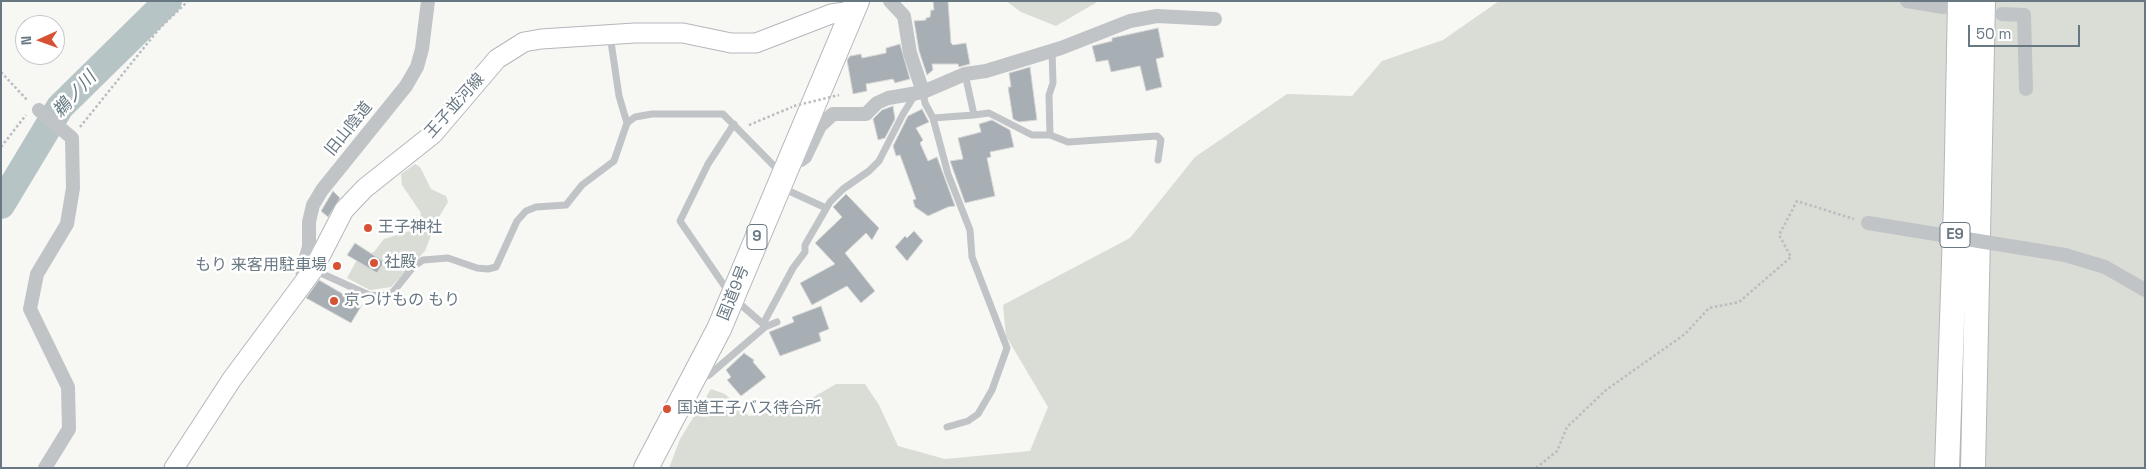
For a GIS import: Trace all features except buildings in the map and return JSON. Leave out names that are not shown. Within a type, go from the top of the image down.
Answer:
[{"type":"highway","name":"E9","points":[[1947,468],[1956,212],[1952,4]]},
{"type":"highway","name":"国道9号","points":[[646,468],[693,382],[732,297],[855,6]]},
{"type":"highway","name":"E9","points":[[1973,468],[1992,7]]},
{"type":"main road","name":"王子並河線","points":[[174,468],[232,379],[309,275],[344,210],[365,188],[433,134],[497,59],[524,42],[610,35],[684,33],[745,44],[764,41],[855,6]]},
{"type":"street","name":"旧山陰道","points":[[309,275],[302,271],[309,247],[309,222],[313,205],[322,190],[406,86],[419,58],[428,1]]},
{"type":"street","points":[[890,1],[904,16],[910,53],[923,92]]},
{"type":"street","points":[[1907,1],[1952,4]]},
{"type":"street","points":[[1992,7],[2024,16],[2026,89]]},
{"type":"street","points":[[786,168],[806,157],[820,126],[833,114],[866,114],[877,103],[888,98],[923,92],[965,74],[986,71],[1052,50],[1130,21],[1157,16],[1215,19]]},
{"type":"street","points":[[36,108],[70,136],[73,188],[67,224],[38,274],[30,309],[68,387],[68,429],[45,468]]},
{"type":"street","points":[[1868,223],[2066,255],[2105,266],[2145,290]]},
{"type":"lane","points":[[610,35],[619,96],[627,123]]},
{"type":"lane","points":[[1050,136],[1049,95],[1054,83],[1052,50]]},
{"type":"lane","points":[[965,74],[974,115]]},
{"type":"lane","points":[[693,382],[709,375],[764,326],[793,268],[805,252],[805,245],[826,208],[836,195],[869,171],[878,160],[902,114],[914,98],[923,92],[948,174],[970,230],[972,256],[1006,348],[992,390],[978,414],[968,420],[947,427]]},
{"type":"lane","points":[[932,118],[989,113],[1032,135],[1050,136],[1068,142],[1157,136],[1161,140],[1158,160]]},
{"type":"lane","points":[[309,275],[369,295],[382,296],[393,292],[414,266],[423,260],[448,258],[478,268],[488,269],[496,267],[517,221],[526,211],[536,207],[566,205],[582,185],[614,161],[627,123],[635,117],[652,114],[723,114],[786,168],[789,191],[826,208]]},
{"type":"lane","points":[[734,124],[708,164],[680,221],[732,297],[764,326]]},
{"type":"lane","points":[[764,326],[777,322]]},
{"type":"path","points":[[70,136],[158,29],[188,1]]},
{"type":"path","points":[[1,72],[36,108],[1,147]]},
{"type":"path","points":[[748,126],[794,106],[839,95]]},
{"type":"path","points":[[1536,468],[1557,450],[1567,427],[1606,390],[1684,334],[1709,308],[1739,302],[1791,257],[1779,235],[1797,201],[1868,223]]},
{"type":"shaded area","points":[[1006,1],[1099,1],[1056,26],[1021,12]]},
{"type":"shaded area","points":[[1499,1],[2145,1],[2145,468],[669,468],[680,439],[711,389],[725,394],[749,416],[795,408],[836,384],[865,384],[879,405],[898,446],[945,459],[1030,451],[1048,407],[1006,336],[1003,305],[1130,238],[1195,157],[1287,94],[1352,96],[1382,61],[1443,40]]},
{"type":"shaded area","points":[[415,164],[420,167],[431,189],[446,196],[448,202],[436,222],[425,251],[391,287],[370,290],[347,278],[358,258],[374,252],[384,239],[416,229],[419,224],[421,213],[402,185],[401,174]]},
{"type":"waterway","name":"鵜ノ川","points":[[1,205],[60,107],[168,1]]},
{"type":"place","name":"王子神社","points":[[368,228]]},
{"type":"place","name":"社殿","points":[[374,263]]},
{"type":"place","name":"もり 来客用駐車場","points":[[337,266]]},
{"type":"place","name":"京つけもの もり","points":[[334,301]]},
{"type":"place","name":"国道王子バス待合所","points":[[667,409]]}]
